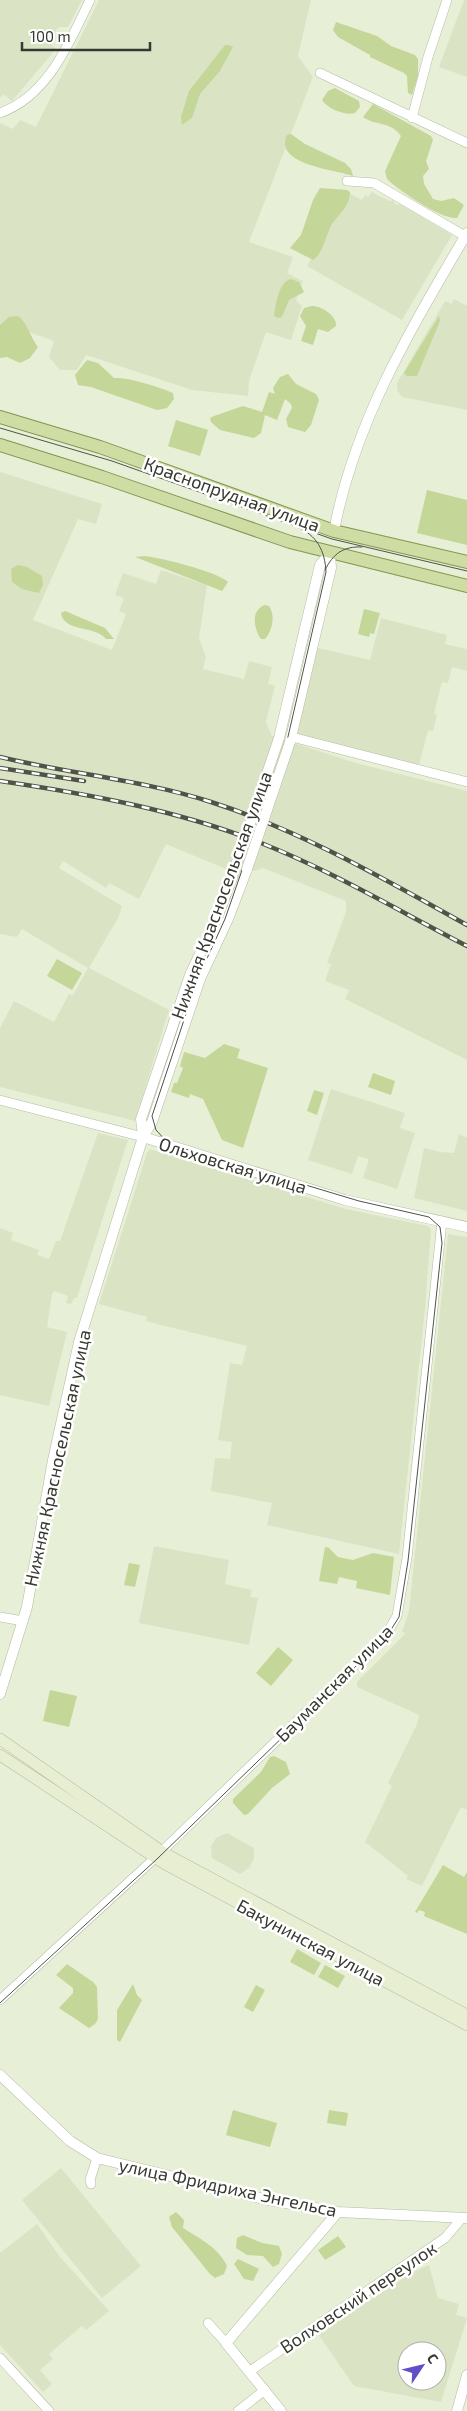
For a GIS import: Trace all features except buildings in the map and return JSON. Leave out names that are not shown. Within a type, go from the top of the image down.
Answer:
[{"type":"main road","name":"Краснопрудная улица","points":[[0,417],[100,447],[334,531],[467,562]]},
{"type":"main road","name":"Краснопрудная улица","points":[[0,445],[102,477],[290,542],[467,586]]},
{"type":"main road","points":[[330,553],[334,531]]},
{"type":"main road","points":[[0,1739],[158,1855]]},
{"type":"main road","points":[[0,1755],[158,1855]]},
{"type":"main road","name":"Бакунинская улица","points":[[158,1855],[467,2015]]},
{"type":"main road","name":"Бакунинская улица","points":[[158,1855],[467,2025]]},
{"type":"street","points":[[0,113],[20,103],[50,74],[90,0]]},
{"type":"street","points":[[412,118],[428,57],[447,0]]},
{"type":"street","points":[[320,73],[467,143]]},
{"type":"street","points":[[334,531],[344,488],[375,398],[399,351],[466,234],[374,183],[347,181]]},
{"type":"street","name":"Нижняя Красносельская улица","points":[[143,1137],[141,1119],[179,1005],[190,975],[218,915],[279,738],[320,565],[330,553]]},
{"type":"street","name":"Нижняя Красносельская улица","points":[[0,1694],[23,1621],[62,1414],[79,1342],[143,1137],[152,1122],[200,979],[228,919],[248,869],[291,739],[331,568],[330,553]]},
{"type":"street","points":[[291,739],[467,782]]},
{"type":"street","name":"Ольховская улица","points":[[0,1100],[143,1137],[345,1200],[467,1227]]},
{"type":"street","name":"Бауманская улица","points":[[0,2000],[158,1855],[386,1635],[397,1616],[409,1539],[442,1221]]},
{"type":"street","points":[[0,1617],[23,1621]]},
{"type":"street","name":"улица Фридриха Энгельса","points":[[0,2074],[81,2149],[98,2158],[268,2200],[338,2212],[437,2217],[464,2222]]},
{"type":"street","points":[[91,2184],[90,2180],[98,2158]]},
{"type":"street","points":[[226,2343],[338,2212]]},
{"type":"street","name":"Волховский переулок","points":[[250,2371],[445,2238],[464,2222]]},
{"type":"street","points":[[208,2323],[250,2371],[281,2411]]},
{"type":"street","points":[[0,2358],[49,2411]]},
{"type":"street","points":[[458,2411],[467,2375]]},
{"type":"street","points":[[238,2411],[265,2390]]},
{"type":"shaded area","points":[[0,0],[82,0],[68,27],[59,27],[47,41],[56,49],[12,101],[3,94],[0,98]]},
{"type":"shaded area","points":[[99,0],[311,0],[298,56],[313,77],[249,242],[293,257],[287,273],[303,281],[296,300],[302,306],[291,340],[266,332],[249,381],[248,396],[192,390],[86,355],[77,370],[60,370],[49,357],[54,341],[23,330],[0,330],[0,123],[13,129],[20,120],[36,127]]},
{"type":"shaded area","points":[[464,0],[467,0],[467,77],[439,67]]},
{"type":"shaded area","points":[[372,192],[389,201],[393,200],[396,205],[400,204],[452,235],[402,320],[307,266],[349,193],[362,200],[365,195],[368,197]]},
{"type":"shaded area","points":[[454,299],[467,306],[467,410],[402,397],[397,390],[397,383],[445,301],[452,304]]},
{"type":"shaded area","points":[[0,472],[102,504],[96,524],[78,519],[33,620],[112,650],[126,614],[119,611],[124,598],[115,595],[123,573],[156,584],[161,570],[207,585],[199,638],[206,657],[203,669],[244,679],[249,661],[272,667],[268,684],[275,686],[266,722],[272,736],[356,763],[467,791],[467,1060],[345,999],[349,990],[325,981],[331,964],[327,963],[346,912],[346,901],[263,868],[255,871],[231,863],[226,869],[166,844],[139,899],[109,883],[106,888],[63,861],[59,868],[122,906],[119,916],[89,968],[169,1010],[135,1121],[0,1087],[0,1028],[14,1001],[54,1022],[69,994],[73,995],[88,968],[22,929],[17,937],[0,934]]},
{"type":"shaded area","points":[[381,618],[447,635],[445,644],[467,649],[467,671],[452,667],[448,683],[442,682],[434,714],[437,715],[433,731],[428,730],[419,765],[294,733],[314,647],[370,660]]},
{"type":"shaded area","points":[[331,1089],[405,1113],[400,1128],[415,1133],[397,1189],[363,1178],[369,1159],[358,1156],[352,1174],[308,1160]]},
{"type":"shaded area","points":[[98,1133],[128,1140],[77,1298],[74,1298],[71,1304],[66,1303],[68,1296],[54,1291],[52,1295],[47,1327],[67,1332],[49,1406],[0,1395],[0,1228],[13,1233],[11,1240],[39,1250],[37,1255],[49,1259],[56,1241],[60,1241]]},
{"type":"shaded area","points":[[459,1134],[467,1138],[467,1211],[414,1198],[424,1148],[454,1153]]},
{"type":"shaded area","points":[[150,1149],[346,1209],[428,1226],[431,1229],[425,1309],[399,1554],[267,1525],[272,1503],[211,1491],[215,1458],[230,1459],[232,1442],[218,1440],[230,1363],[242,1365],[247,1346],[146,1321],[147,1317],[99,1304],[147,1153]]},
{"type":"shaded area","points":[[448,1234],[467,1237],[467,1810],[461,1807],[422,1886],[406,1879],[408,1876],[365,1842],[392,1786],[388,1783],[417,1724],[419,1715],[357,1687],[357,1682],[406,1633],[402,1632],[409,1611]]},
{"type":"shaded area","points":[[154,1546],[229,1560],[225,1584],[252,1590],[250,1597],[258,1598],[249,1645],[139,1623]]},
{"type":"shaded area","points":[[227,1833],[254,1848],[254,1859],[249,1868],[240,1874],[212,1858],[211,1846],[216,1838]]},
{"type":"shaded area","points":[[61,2168],[141,2266],[102,2298],[22,2200]]},
{"type":"shaded area","points":[[37,2224],[60,2257],[109,2311],[86,2330],[82,2326],[49,2354],[53,2359],[40,2370],[52,2384],[43,2392],[0,2345],[0,2253]]},
{"type":"shaded area","points":[[429,2265],[438,2298],[459,2304],[456,2315],[467,2318],[447,2383],[447,2341],[397,2341],[397,2391],[444,2391],[441,2402],[354,2386],[318,2334],[411,2273]]},
{"type":"green space","points":[[336,22],[377,36],[391,46],[415,55],[418,59],[418,76],[412,95],[408,93],[407,76],[404,73],[370,57],[370,55],[338,37],[333,30]]},
{"type":"green space","points":[[225,45],[233,47],[220,71],[200,94],[192,118],[182,125],[181,117],[189,91]]},
{"type":"green space","points":[[335,88],[359,101],[360,107],[355,113],[346,114],[337,111],[322,100],[328,91]]},
{"type":"green space","points":[[373,104],[431,136],[433,140],[426,161],[429,169],[423,176],[424,184],[433,199],[441,201],[454,198],[464,205],[457,218],[431,209],[410,197],[387,179],[385,171],[401,136],[393,128],[363,117]]},
{"type":"green space","points":[[291,134],[305,144],[345,163],[351,169],[353,176],[298,160],[289,153],[285,145],[287,135]]},
{"type":"green space","points":[[320,188],[347,190],[350,192],[346,206],[331,226],[322,249],[313,260],[290,248],[301,235],[313,200]]},
{"type":"green space","points":[[291,279],[299,282],[304,292],[289,300],[282,317],[278,318],[274,316],[278,294],[283,284]]},
{"type":"green space","points":[[312,306],[328,312],[336,322],[336,326],[328,332],[318,329],[313,345],[301,341],[306,326],[300,316],[304,308]]},
{"type":"green space","points":[[18,316],[24,322],[38,347],[30,358],[20,363],[7,357],[0,358],[0,325],[9,317]]},
{"type":"green space","points":[[439,316],[440,321],[417,376],[407,376],[404,373]]},
{"type":"green space","points":[[87,360],[98,363],[114,378],[136,381],[159,388],[173,393],[174,399],[167,408],[157,410],[91,387],[78,385],[75,375]]},
{"type":"green space","points":[[288,374],[296,384],[316,394],[319,400],[311,425],[305,432],[288,427],[286,419],[292,408],[291,404],[285,399],[277,420],[265,415],[261,433],[254,438],[220,430],[211,422],[210,418],[214,416],[243,406],[262,412],[269,392],[275,394],[273,388],[280,377]]},
{"type":"green space","points":[[176,420],[208,430],[200,456],[168,446]]},
{"type":"green space","points":[[427,490],[467,500],[467,545],[417,533]]},
{"type":"green space","points":[[144,556],[175,562],[201,570],[228,582],[222,591],[135,557]]},
{"type":"green space","points":[[18,565],[27,567],[42,576],[43,585],[39,593],[22,589],[12,582],[11,569]]},
{"type":"green space","points":[[269,606],[271,610],[272,623],[265,639],[261,639],[255,625],[255,615],[260,607]]},
{"type":"green space","points":[[364,609],[380,613],[374,634],[370,633],[369,637],[358,634]]},
{"type":"green space","points":[[65,611],[105,628],[114,639],[106,639],[95,632],[67,623],[61,613]]},
{"type":"green space","points":[[57,959],[82,973],[72,990],[47,976]]},
{"type":"green space","points":[[224,1044],[240,1049],[237,1058],[268,1068],[243,1148],[222,1140],[203,1099],[190,1094],[189,1098],[171,1092],[183,1068],[180,1066],[184,1052],[205,1058]]},
{"type":"green space","points":[[373,1073],[395,1081],[391,1095],[368,1087]]},
{"type":"green space","points":[[314,1090],[324,1093],[317,1115],[307,1111]]},
{"type":"green space","points":[[325,1547],[329,1548],[338,1557],[353,1560],[373,1553],[394,1557],[390,1595],[356,1588],[357,1581],[339,1577],[337,1584],[319,1581]]},
{"type":"green space","points":[[129,1563],[140,1565],[135,1587],[124,1585]]},
{"type":"green space","points":[[278,1647],[293,1660],[271,1686],[256,1673]]},
{"type":"green space","points":[[50,1690],[77,1696],[69,1727],[43,1721]]},
{"type":"green space","points":[[274,1756],[286,1762],[290,1774],[272,1788],[248,1814],[244,1815],[233,1803],[233,1799],[261,1772],[270,1757]]},
{"type":"green space","points":[[443,1865],[464,1877],[467,1872],[467,1934],[424,1916],[425,1912],[419,1910],[417,1913],[415,1912]]},
{"type":"green space","points":[[297,1949],[321,1963],[314,1975],[290,1962]]},
{"type":"green space","points":[[67,1964],[93,1982],[97,1987],[98,2019],[89,2028],[59,2008],[73,1993],[73,1988],[56,1975]]},
{"type":"green space","points":[[325,1965],[345,1976],[338,1988],[318,1977]]},
{"type":"green space","points":[[133,1984],[137,1995],[142,2000],[120,2042],[117,2040],[117,2010]]},
{"type":"green space","points":[[256,1985],[265,1990],[253,2012],[244,2007]]},
{"type":"green space","points":[[233,2110],[277,2123],[270,2147],[226,2135]]},
{"type":"green space","points":[[329,2110],[348,2113],[346,2126],[327,2123]]},
{"type":"green space","points":[[176,2212],[184,2220],[183,2228],[208,2244],[223,2259],[227,2266],[224,2274],[215,2278],[210,2274],[172,2227],[169,2217]]},
{"type":"green space","points":[[243,2235],[262,2243],[279,2246],[282,2254],[279,2264],[273,2267],[263,2256],[247,2255],[236,2248],[237,2238]]},
{"type":"green space","points":[[338,2236],[346,2247],[325,2260],[318,2250]]},
{"type":"green space","points":[[238,2259],[259,2269],[253,2281],[244,2279],[234,2264]]},
{"type":"tram line","points":[[0,428],[112,461],[332,539],[467,571]]},
{"type":"tram line","points":[[0,2003],[157,1859],[387,1636],[399,1617],[408,1561],[442,1243],[440,1227],[429,1217],[359,1201],[169,1144],[156,1130],[152,1116],[198,978],[225,919],[287,741],[326,572],[324,557],[319,545],[310,534],[297,527]]},
{"type":"tram line","points":[[325,570],[339,552],[349,548],[362,547]]},
{"type":"railway","points":[[0,757],[185,794],[245,814],[342,857],[467,925]]},
{"type":"railway","points":[[0,768],[84,781]]},
{"type":"railway","points":[[0,781],[132,804],[229,831],[314,866],[467,946]]}]
